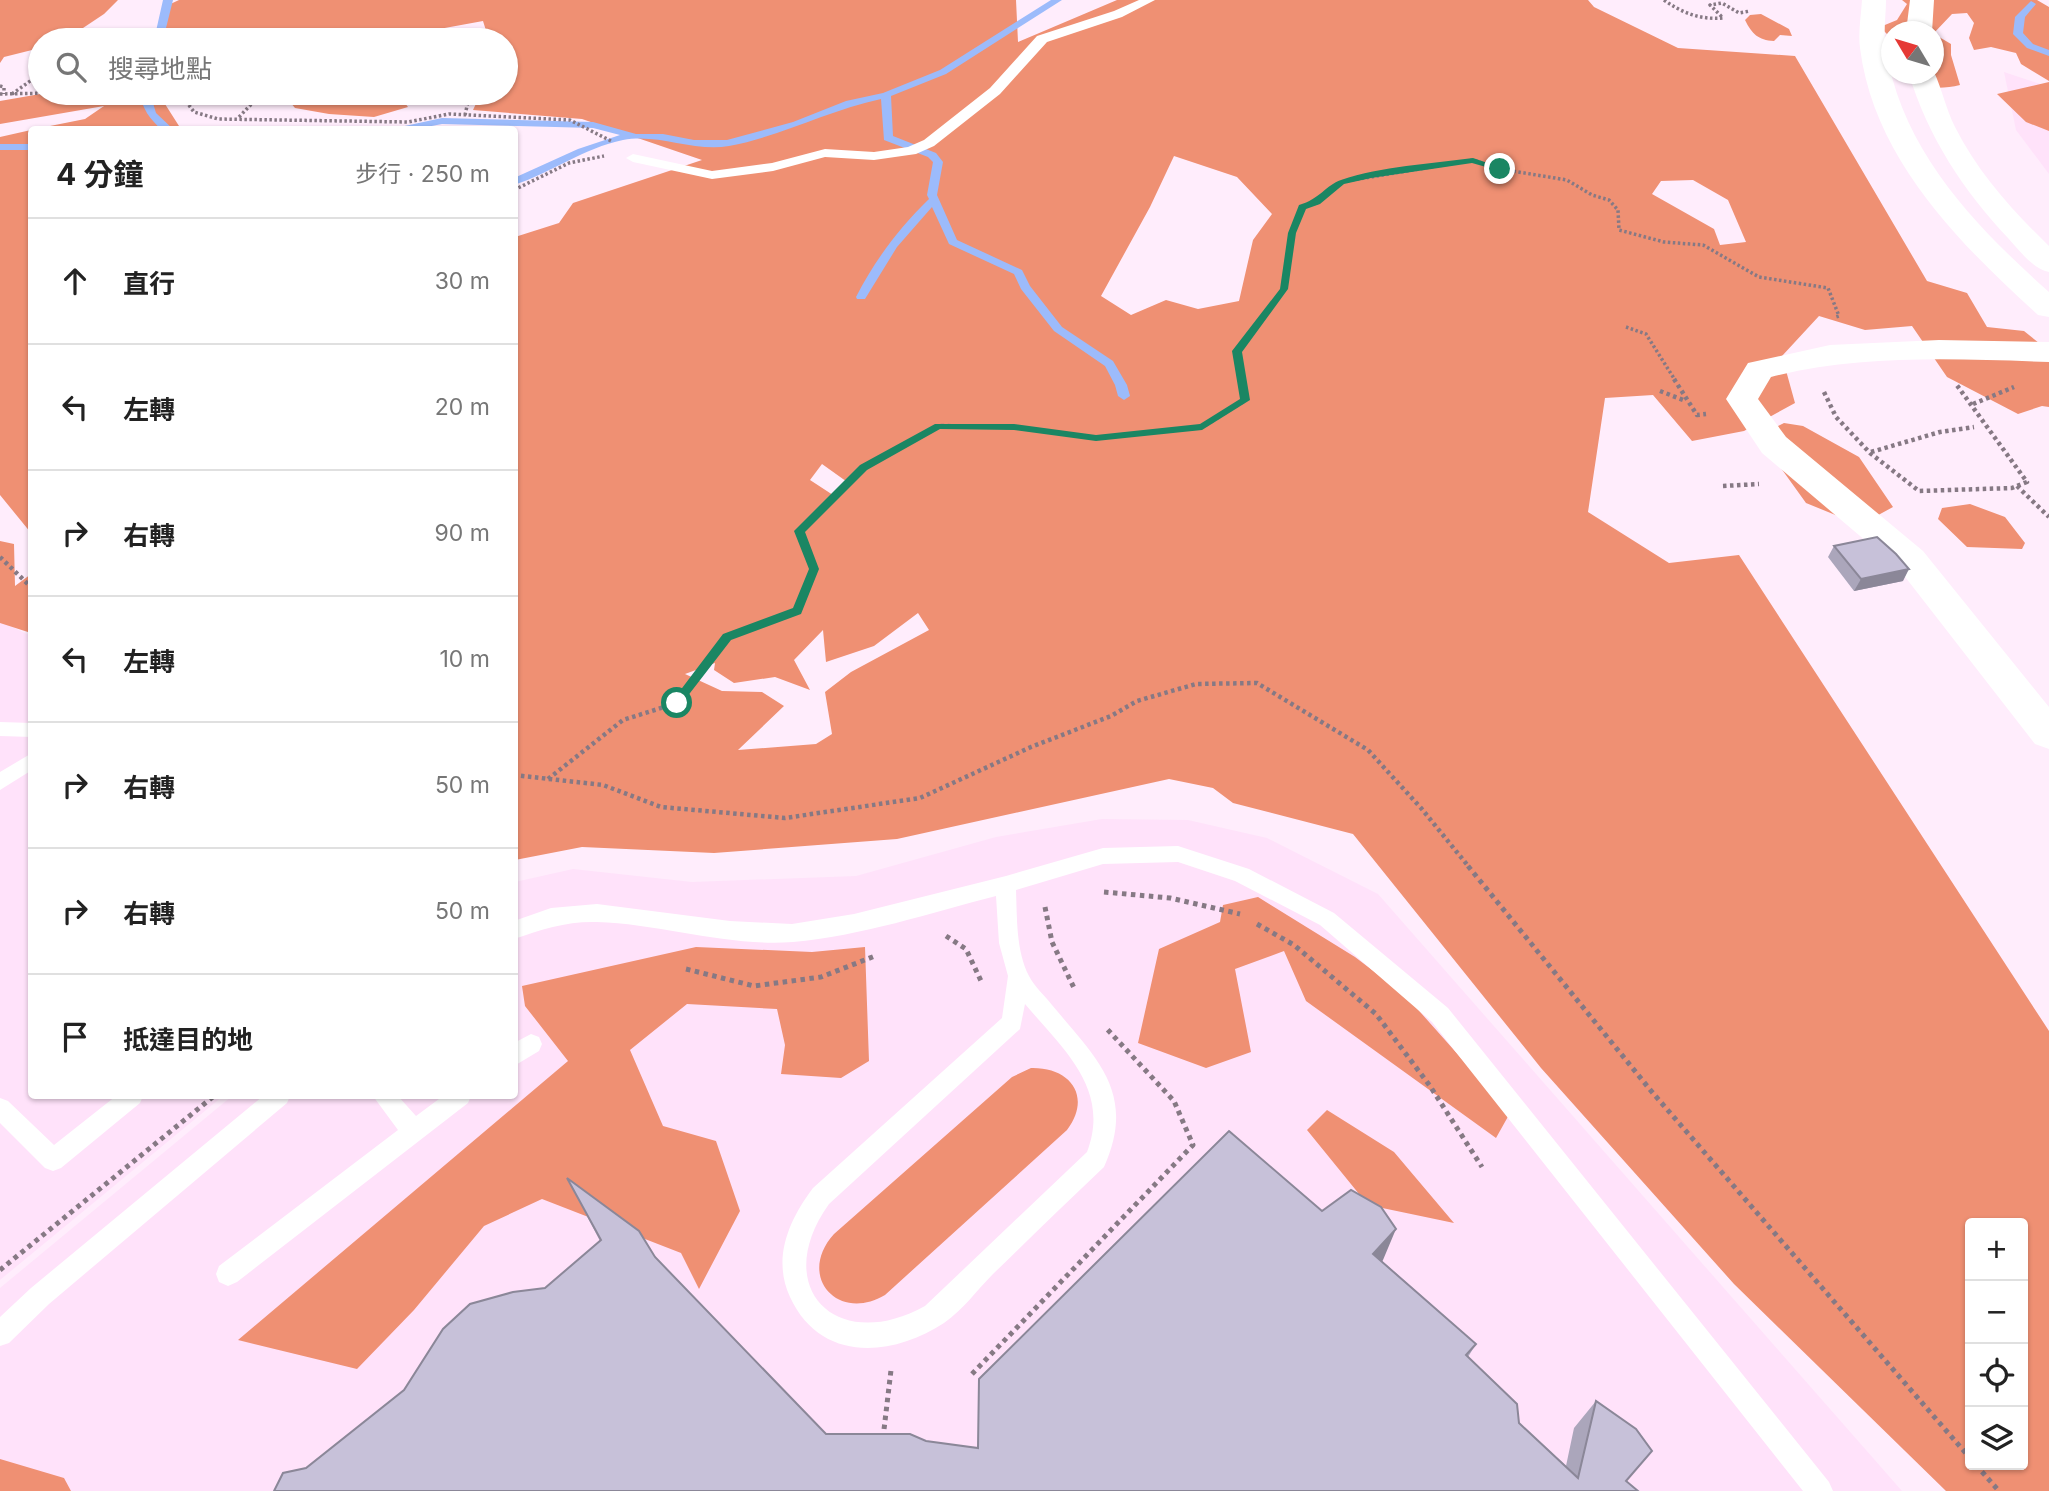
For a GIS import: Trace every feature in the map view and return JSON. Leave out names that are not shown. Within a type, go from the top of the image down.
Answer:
[{"type":"main road","points":[[1874,0],[1871,22],[1874,62],[1886,105],[1909,150],[1944,202],[1975,238],[2049,307]]},
{"type":"main road","points":[[1920,21],[1922,0]]},
{"type":"main road","points":[[1926,84],[1934,110],[1959,156],[1996,205],[2049,263]]},
{"type":"main road","points":[[2049,352],[1894,349],[1794,359],[1759,370],[1742,399],[1774,445],[1911,560],[2049,734]]},
{"type":"lane","points":[[634,158],[712,175],[773,167],[825,152],[874,156],[911,151],[929,143],[995,91],[1042,39],[1118,14],[1149,0]]},
{"type":"lane","points":[[0,729],[28,730]]},
{"type":"lane","points":[[0,782],[28,763]]},
{"type":"lane","points":[[518,929],[551,917],[597,913],[730,930],[792,933],[854,923],[1006,886],[1103,856],[1178,854],[1242,875],[1327,919],[1440,1015],[1820,1491]]},
{"type":"lane","points":[[1006,886],[1006,916],[1018,977],[1012,1022],[821,1196],[800,1229],[794,1249],[793,1269],[805,1303],[814,1314],[839,1332],[876,1338],[895,1334],[936,1313],[1096,1159],[1104,1143],[1109,1110],[1101,1087],[1018,977]]},
{"type":"lane","points":[[0,1108],[53,1160],[128,1099]]},
{"type":"lane","points":[[0,1334],[40,1296],[275,1099]]},
{"type":"lane","points":[[387,1099],[412,1129]]},
{"type":"lane","points":[[228,1273],[412,1129],[456,1099]]},
{"type":"path","points":[[1664,0],[1690,15],[1712,19],[1723,18],[1710,5],[1721,3],[1739,13],[1749,11]]},
{"type":"path","points":[[11,94],[28,82]]},
{"type":"path","points":[[0,86],[4,87],[2,94],[28,94]]},
{"type":"path","points":[[187,105],[200,116],[218,119],[408,122],[449,114],[570,120],[576,127],[589,129],[606,137]]},
{"type":"path","points":[[238,118],[250,105]]},
{"type":"path","points":[[465,115],[467,105]]},
{"type":"path","points":[[518,188],[572,161],[610,156]]},
{"type":"path","points":[[548,779],[623,720],[677,703],[727,637],[797,611],[814,569],[799,531],[863,468],[939,426],[1014,427],[1096,438],[1202,427],[1245,400],[1237,351],[1284,289],[1292,233],[1302,207],[1317,203],[1341,182],[1392,171],[1473,160],[1500,169],[1567,180],[1592,195],[1609,200],[1618,210],[1619,230],[1664,242],[1703,245],[1759,277],[1828,288],[1839,316],[1827,320]]},
{"type":"path","points":[[1626,327],[1646,334],[1686,402],[1697,415],[1749,409]]},
{"type":"path","points":[[1818,380],[1836,416],[1870,453],[1919,491],[2017,486],[2027,482],[1973,404],[1955,383]]},
{"type":"path","points":[[1660,391],[1686,402]]},
{"type":"path","points":[[1973,404],[1983,398]]},
{"type":"path","points":[[1870,453],[1940,432],[1974,427]]},
{"type":"path","points":[[2017,486],[2049,517]]},
{"type":"path","points":[[0,556],[28,584]]},
{"type":"path","points":[[1095,891],[1170,898],[1238,913],[1294,945],[1376,1014],[1430,1086],[1482,1167]]},
{"type":"path","points":[[1053,901],[1045,908],[1052,942],[1078,997]]},
{"type":"path","points":[[943,934],[966,949],[987,994]]},
{"type":"path","points":[[686,969],[754,986],[821,977],[881,953]]},
{"type":"path","points":[[972,1374],[1193,1145],[1174,1101],[1122,1042],[1103,1025]]},
{"type":"path","points":[[0,1270],[210,1099]]},
{"type":"path","points":[[882,1448],[895,1334]]},
{"type":"path","points":[[1980,1470],[1999,1491]]},
{"type":"shaded area","points":[[0,0],[118,0],[104,14],[83,28],[28,28],[28,51],[4,57],[0,63]]},
{"type":"shaded area","points":[[179,0],[1016,0],[1018,42],[1117,0],[1588,0],[1594,7],[1678,48],[1795,56],[1927,281],[1967,293],[1987,327],[2024,331],[2049,351],[2049,407],[2042,406],[2018,414],[1947,377],[1912,326],[1865,330],[1819,316],[1782,356],[1795,403],[1744,431],[1692,441],[1653,395],[1605,398],[1588,512],[1669,563],[1739,555],[2049,1031],[2049,1491],[1946,1491],[1734,1284],[1541,1068],[1353,834],[1233,803],[1213,788],[1169,779],[897,839],[714,853],[582,847],[518,859],[518,236],[559,223],[573,203],[702,160],[582,119],[473,110],[475,105],[518,105],[518,28],[485,28],[483,21],[445,28],[165,28],[164,7]],"holes":[[[1174,156],[1237,177],[1272,214],[1253,240],[1239,301],[1198,309],[1166,300],[1131,315],[1101,296],[1150,207]],[[1693,180],[1728,200],[1746,242],[1720,245],[1714,229],[1652,194],[1661,181]],[[822,464],[850,484],[833,495],[810,480]],[[918,613],[929,630],[851,672],[825,692],[832,734],[816,744],[738,750],[784,706],[762,692],[722,691],[685,674],[715,663],[714,670],[734,683],[775,677],[810,690],[794,660],[823,630],[826,662],[874,646]]]},
{"type":"shaded area","points":[[1902,0],[2037,0],[2049,7],[2049,81],[2021,64],[2016,53],[1991,47],[1974,50],[1969,38],[1974,23],[1967,13],[1952,14],[1944,22],[1895,21],[1907,4]]},
{"type":"shaded area","points":[[1761,14],[1789,29],[1792,36],[1780,35],[1774,41],[1756,35],[1745,20],[1750,15]]},
{"type":"shaded area","points":[[1944,40],[1951,44],[1951,55],[1960,85],[1944,88],[1918,84],[1944,84]]},
{"type":"shaded area","points":[[2004,72],[2049,87],[2049,174],[2016,130]]},
{"type":"shaded area","points":[[2049,82],[2049,131],[2026,122],[1997,94]]},
{"type":"shaded area","points":[[28,96],[28,105],[166,105],[179,126],[50,126],[85,119],[104,106],[0,124],[0,101]]},
{"type":"shaded area","points":[[292,105],[408,107],[374,117],[329,114],[295,108]]},
{"type":"shaded area","points":[[28,131],[28,529],[0,495],[0,137]]},
{"type":"shaded area","points":[[1784,423],[1803,426],[1859,457],[1893,507],[1860,525],[1806,503],[1758,436]]},
{"type":"shaded area","points":[[1970,504],[2005,517],[2025,543],[2022,549],[1967,547],[1938,519],[1942,508]]},
{"type":"shaded area","points":[[0,541],[14,544],[15,586],[28,576],[28,632],[0,623]]},
{"type":"shaded area","points":[[0,621],[28,635],[28,1099],[219,1099],[0,1280]]},
{"type":"shaded area","points":[[1102,819],[1188,820],[1267,838],[1378,894],[1902,1491],[0,1491],[0,1288],[228,1099],[518,1099],[518,881],[573,869],[692,882],[856,876],[996,837]]},
{"type":"shaded area","points":[[1258,897],[1355,957],[1405,995],[1510,1113],[1496,1138],[1306,1001],[1284,951],[1235,969],[1251,1052],[1206,1068],[1138,1043],[1159,949],[1220,922],[1223,905]]},
{"type":"shaded area","points":[[696,947],[812,952],[865,947],[869,1061],[841,1078],[781,1074],[785,1045],[777,1009],[687,1004],[630,1050],[663,1126],[716,1141],[740,1211],[699,1289],[681,1253],[542,1199],[484,1226],[414,1310],[357,1369],[238,1340],[568,1061],[525,1006],[522,986]]},
{"type":"shaded area","points":[[1031,1068],[1057,1073],[1067,1078],[1073,1086],[1078,1106],[1067,1130],[885,1295],[868,1302],[852,1303],[838,1299],[828,1291],[821,1279],[819,1265],[823,1250],[834,1234],[1012,1077]]},
{"type":"shaded area","points":[[1327,1110],[1394,1152],[1454,1223],[1368,1205],[1307,1130]]},
{"type":"shaded area","points":[[0,1459],[64,1478],[71,1491],[0,1491]]},
{"type":"building","points":[[1877,537],[1909,569],[1861,579],[1834,546]]},
{"type":"building","points":[[1229,1131],[1322,1211],[1351,1190],[1381,1207],[1396,1229],[1373,1254],[1476,1344],[1466,1355],[1517,1404],[1519,1423],[1578,1478],[1596,1401],[1636,1429],[1652,1451],[1626,1481],[1638,1491],[274,1491],[283,1473],[306,1468],[404,1390],[443,1329],[470,1304],[513,1292],[545,1288],[601,1240],[567,1178],[639,1231],[655,1257],[826,1434],[910,1434],[926,1441],[978,1448],[979,1379]]},
{"type":"waterway","points":[[161,28],[168,0]]},
{"type":"waterway","points":[[886,95],[943,72],[1057,0]]},
{"type":"waterway","points":[[2031,4],[2020,17],[2018,34],[2030,46],[2049,53]]},
{"type":"waterway","points":[[518,180],[582,151],[623,137],[663,137],[694,143],[727,143],[796,124],[849,103],[886,95]]},
{"type":"waterway","points":[[886,95],[888,138],[932,155],[938,162],[932,195],[934,199]]},
{"type":"waterway","points":[[147,105],[164,126]]},
{"type":"waterway","points":[[414,126],[442,121],[593,125],[632,135]]},
{"type":"waterway","points":[[0,147],[28,147]]},
{"type":"waterway","points":[[861,297],[893,245],[934,199]]},
{"type":"waterway","points":[[934,199],[953,242],[1018,272],[1025,287],[1058,329],[1109,364],[1124,396]]},
{"type":"route","points":[[677,703],[727,637],[797,611],[814,569],[799,531],[863,468],[939,426],[1014,427],[1096,438],[1202,427],[1245,400],[1237,351],[1284,289],[1292,233],[1302,207],[1317,203],[1341,182],[1371,175],[1473,160],[1500,169]]}]
